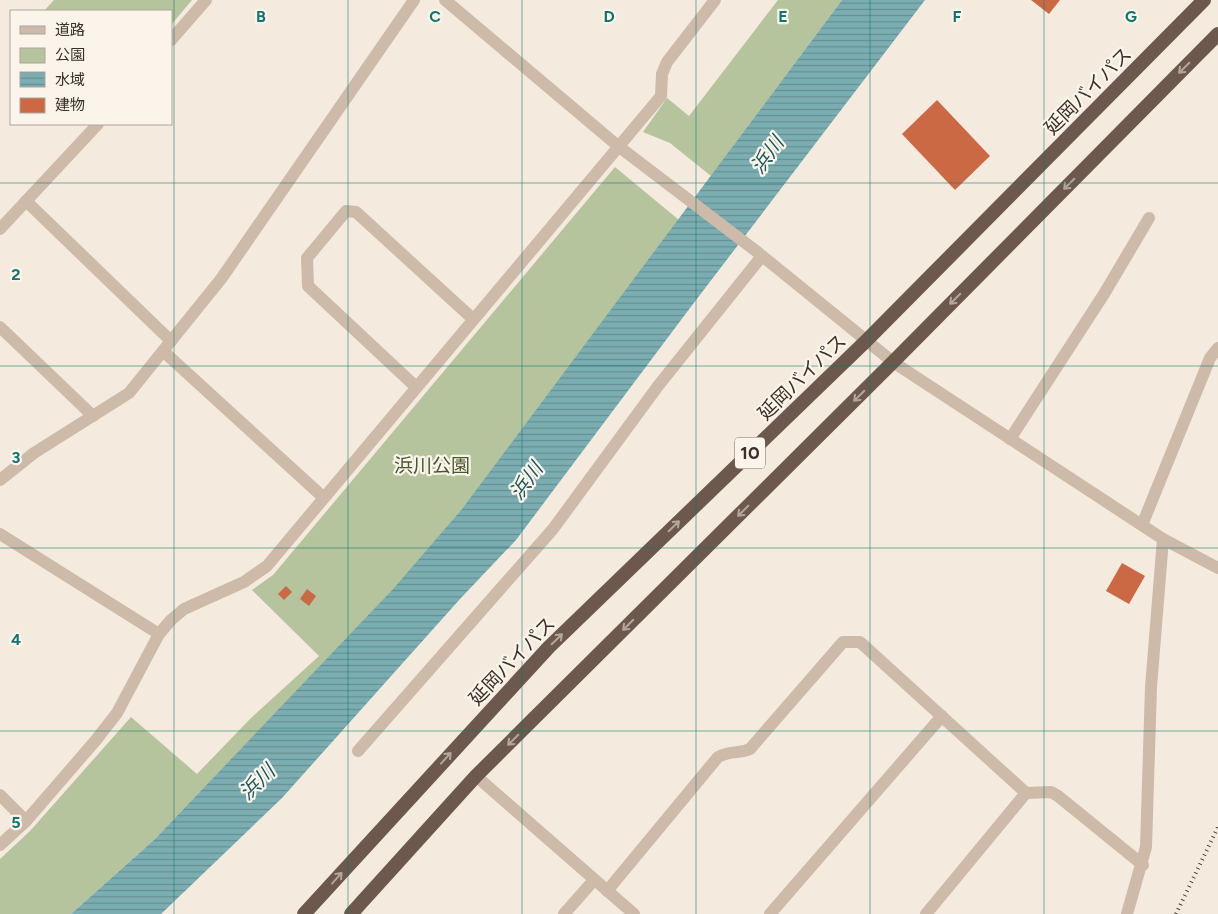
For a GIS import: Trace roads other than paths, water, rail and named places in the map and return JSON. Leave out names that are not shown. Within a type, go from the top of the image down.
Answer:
[{"type":"highway","name":"延岡バイパス","points":[[304,914],[549,646],[866,341],[1204,0]]},
{"type":"highway","name":"10","points":[[351,914],[476,776],[893,362],[1218,34]]},
{"type":"street","points":[[172,39],[206,0]]},
{"type":"street","points":[[0,480],[34,453],[128,393],[221,279],[414,0]]},
{"type":"street","points":[[445,0],[618,146],[759,253],[893,362],[1163,539],[1218,568]]},
{"type":"street","points":[[0,845],[26,821],[96,740],[117,712],[159,634],[171,620],[184,609],[244,582],[267,566],[661,96],[662,74],[667,62],[715,0]]},
{"type":"street","points":[[0,229],[96,125]]},
{"type":"street","points":[[26,200],[171,341]]},
{"type":"street","points":[[416,387],[308,286],[307,258],[346,211],[356,212],[473,319]]},
{"type":"street","points":[[1010,439],[1104,294],[1149,218]]},
{"type":"street","points":[[358,751],[552,529],[759,253]]},
{"type":"street","points":[[0,327],[93,416]]},
{"type":"street","points":[[1142,525],[1210,358],[1218,348]]},
{"type":"street","points":[[163,351],[323,497]]},
{"type":"street","points":[[0,534],[159,634]]},
{"type":"street","points":[[1127,914],[1143,865],[1146,847],[1151,687],[1163,539]]},
{"type":"street","points":[[607,891],[718,757],[731,751],[742,753],[750,749],[843,642],[860,642],[1026,793],[1050,792],[1058,796],[1143,865]]},
{"type":"street","points":[[770,914],[942,716]]},
{"type":"street","points":[[476,776],[634,914]]},
{"type":"street","points":[[926,914],[1026,793]]},
{"type":"street","points":[[0,796],[26,821]]},
{"type":"street","points":[[564,914],[594,880]]},
{"type":"water","name":"浜川","points":[[842,0],[925,0],[516,540],[460,599],[282,798],[161,914],[71,914],[155,839],[394,588],[462,509]]},
{"type":"railway","points":[[1176,914],[1218,827]]},
{"type":"park label","name":"浜川公園","points":[[432,465]]}]
